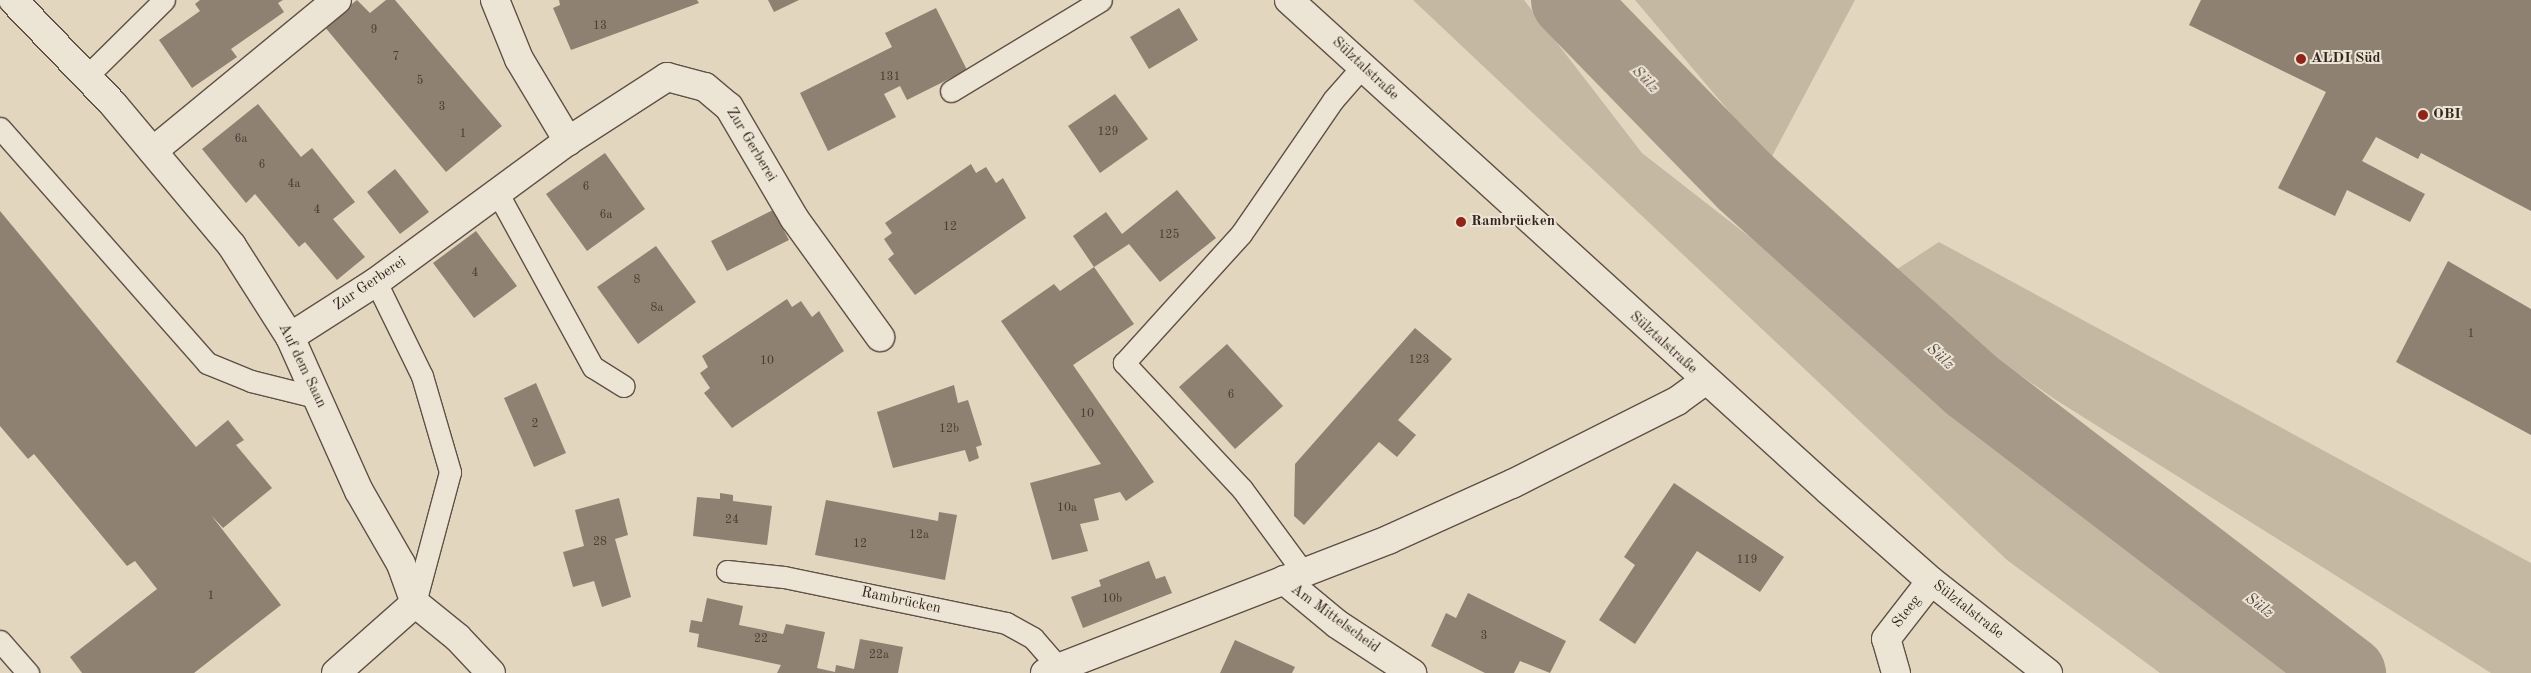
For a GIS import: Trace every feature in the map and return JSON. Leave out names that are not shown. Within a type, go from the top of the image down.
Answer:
[{"type":"street","name":"Auf dem Saan","points":[[13,0],[87,76],[154,151],[232,246],[290,337],[360,491],[401,564],[415,603]]},
{"type":"street","points":[[154,151],[337,0]]},
{"type":"street","points":[[495,0],[519,59],[568,141]]},
{"type":"street","name":"Sülztalstraße","points":[[1289,0],[1705,381],[1931,582],[2048,673]]},
{"type":"street","name":"Zur Gerberei","points":[[290,337],[376,282],[568,141],[667,77],[705,87],[729,107],[794,218],[880,337]]},
{"type":"street","name":"Rambrücken","points":[[1052,670],[1293,576],[1512,484],[1677,400],[1705,381]]},
{"type":"street","name":"Am Mittelscheid","points":[[1293,576],[1337,624],[1412,673]]},
{"type":"street","name":"Steeg","points":[[1896,673],[1886,639],[1931,582]]},
{"type":"street","points":[[336,673],[415,603],[458,638],[490,673]]},
{"type":"lane","points":[[87,76],[164,0]]},
{"type":"lane","points":[[951,91],[1101,0]]},
{"type":"lane","points":[[1293,576],[1242,489],[1124,363],[1241,234],[1333,100],[1362,67]]},
{"type":"lane","points":[[0,128],[206,363],[252,381],[319,398]]},
{"type":"lane","points":[[497,192],[593,367],[623,386]]},
{"type":"lane","points":[[376,282],[422,376],[450,472],[415,603]]},
{"type":"lane","name":"Rambrücken","points":[[727,571],[784,577],[1006,623],[1033,638],[1052,670]]},
{"type":"lane","points":[[0,641],[28,673]]},
{"type":"shaded area","points":[[1413,0],[1524,0],[1642,153],[2000,432],[2340,673],[2160,673],[2007,560]]},
{"type":"shaded area","points":[[1635,0],[1855,0],[1770,160]]},
{"type":"shaded area","points":[[1939,242],[2531,563],[2531,673],[2491,673],[2056,400],[1882,279]]},
{"type":"building","points":[[200,0],[283,0],[278,3],[284,12],[231,49],[237,57],[192,88],[159,40],[200,11],[195,4]]},
{"type":"building","points":[[357,0],[370,13],[386,0],[395,0],[502,126],[446,172],[324,26]]},
{"type":"building","points":[[559,0],[697,0],[699,3],[571,50],[553,8],[560,5]]},
{"type":"building","points":[[768,0],[799,0],[774,12]]},
{"type":"building","name":"OBI","points":[[2201,0],[2531,0],[2531,211],[2421,153],[2418,159],[2376,137],[2362,161],[2425,194],[2410,222],[2347,190],[2335,216],[2278,188],[2326,92],[2189,25]]},
{"type":"building","points":[[936,8],[967,70],[907,100],[900,86],[884,94],[896,117],[828,151],[800,93],[892,47],[885,33]]},
{"type":"building","points":[[1179,8],[1198,40],[1149,69],[1130,37]]},
{"type":"building","points":[[1115,94],[1148,139],[1100,173],[1068,126]]},
{"type":"building","points":[[258,104],[301,157],[312,148],[355,202],[333,219],[365,257],[337,280],[305,242],[299,247],[255,194],[246,203],[202,149]]},
{"type":"building","points":[[605,153],[645,209],[587,251],[546,194]]},
{"type":"building","points":[[971,164],[976,173],[986,167],[996,183],[1003,178],[1026,218],[915,295],[888,259],[894,254],[884,239],[892,233],[885,223]]},
{"type":"building","points":[[395,169],[429,212],[400,234],[367,192]]},
{"type":"building","points":[[1177,190],[1216,238],[1160,282],[1129,244],[1094,267],[1073,236],[1106,212],[1122,234]]},
{"type":"building","points":[[773,210],[789,240],[727,271],[711,241]]},
{"type":"building","points":[[0,211],[196,447],[228,420],[244,440],[236,445],[272,488],[223,528],[211,515],[281,605],[194,673],[82,673],[70,657],[157,589],[135,561],[127,566],[34,454],[28,459],[0,426]]},
{"type":"building","points":[[476,231],[517,286],[474,318],[433,263]]},
{"type":"building","points":[[656,246],[696,302],[638,344],[597,287]]},
{"type":"building","points":[[2448,261],[2531,309],[2531,435],[2396,362]]},
{"type":"building","points":[[1094,267],[1134,324],[1073,365],[1154,482],[1126,501],[1120,492],[1094,499],[1099,520],[1080,524],[1088,551],[1052,560],[1030,483],[1101,464],[1001,321],[1054,284],[1060,291]]},
{"type":"building","points":[[787,299],[792,307],[801,301],[812,317],[819,311],[844,351],[732,428],[704,393],[710,388],[700,373],[708,367],[702,356]]},
{"type":"building","points":[[1415,328],[1452,359],[1398,420],[1416,435],[1397,457],[1379,442],[1304,525],[1294,516],[1295,464]]},
{"type":"building","points":[[1227,344],[1283,406],[1235,449],[1179,387]]},
{"type":"building","points":[[536,383],[566,453],[534,467],[504,398]]},
{"type":"building","points":[[954,385],[958,403],[968,400],[982,445],[976,447],[979,458],[969,462],[965,450],[893,468],[877,412]]},
{"type":"building","points":[[1674,483],[1784,557],[1760,592],[1697,551],[1635,644],[1599,620],[1635,565],[1624,557]]},
{"type":"building","points":[[720,493],[733,495],[733,501],[772,506],[767,545],[693,536],[697,497],[720,499]]},
{"type":"building","points":[[619,498],[628,535],[615,539],[631,597],[602,607],[594,581],[573,587],[563,552],[584,546],[575,510]]},
{"type":"building","points":[[826,500],[938,521],[939,512],[957,515],[945,580],[815,555]]},
{"type":"building","points":[[1149,561],[1156,579],[1165,576],[1172,593],[1083,628],[1071,597],[1101,586],[1099,580]]},
{"type":"building","points":[[1468,593],[1566,641],[1550,673],[1520,661],[1514,673],[1485,673],[1431,646],[1446,613],[1456,618]]},
{"type":"building","points":[[707,598],[743,606],[739,625],[783,634],[786,624],[825,632],[817,668],[835,672],[836,665],[854,669],[860,639],[903,647],[898,673],[777,673],[781,665],[697,647],[699,634],[689,632],[691,620],[702,622]]},
{"type":"building","points":[[1235,640],[1295,667],[1292,673],[1220,673]]},
{"type":"waterway","name":"Sülz","points":[[1568,0],[1744,181],[1970,384],[2348,673]]},
{"type":"place","name":"ALDI Süd","points":[[2301,59]]},
{"type":"place","name":"OBI","points":[[2423,115]]},
{"type":"place","name":"Rambrücken","points":[[1461,222]]}]
